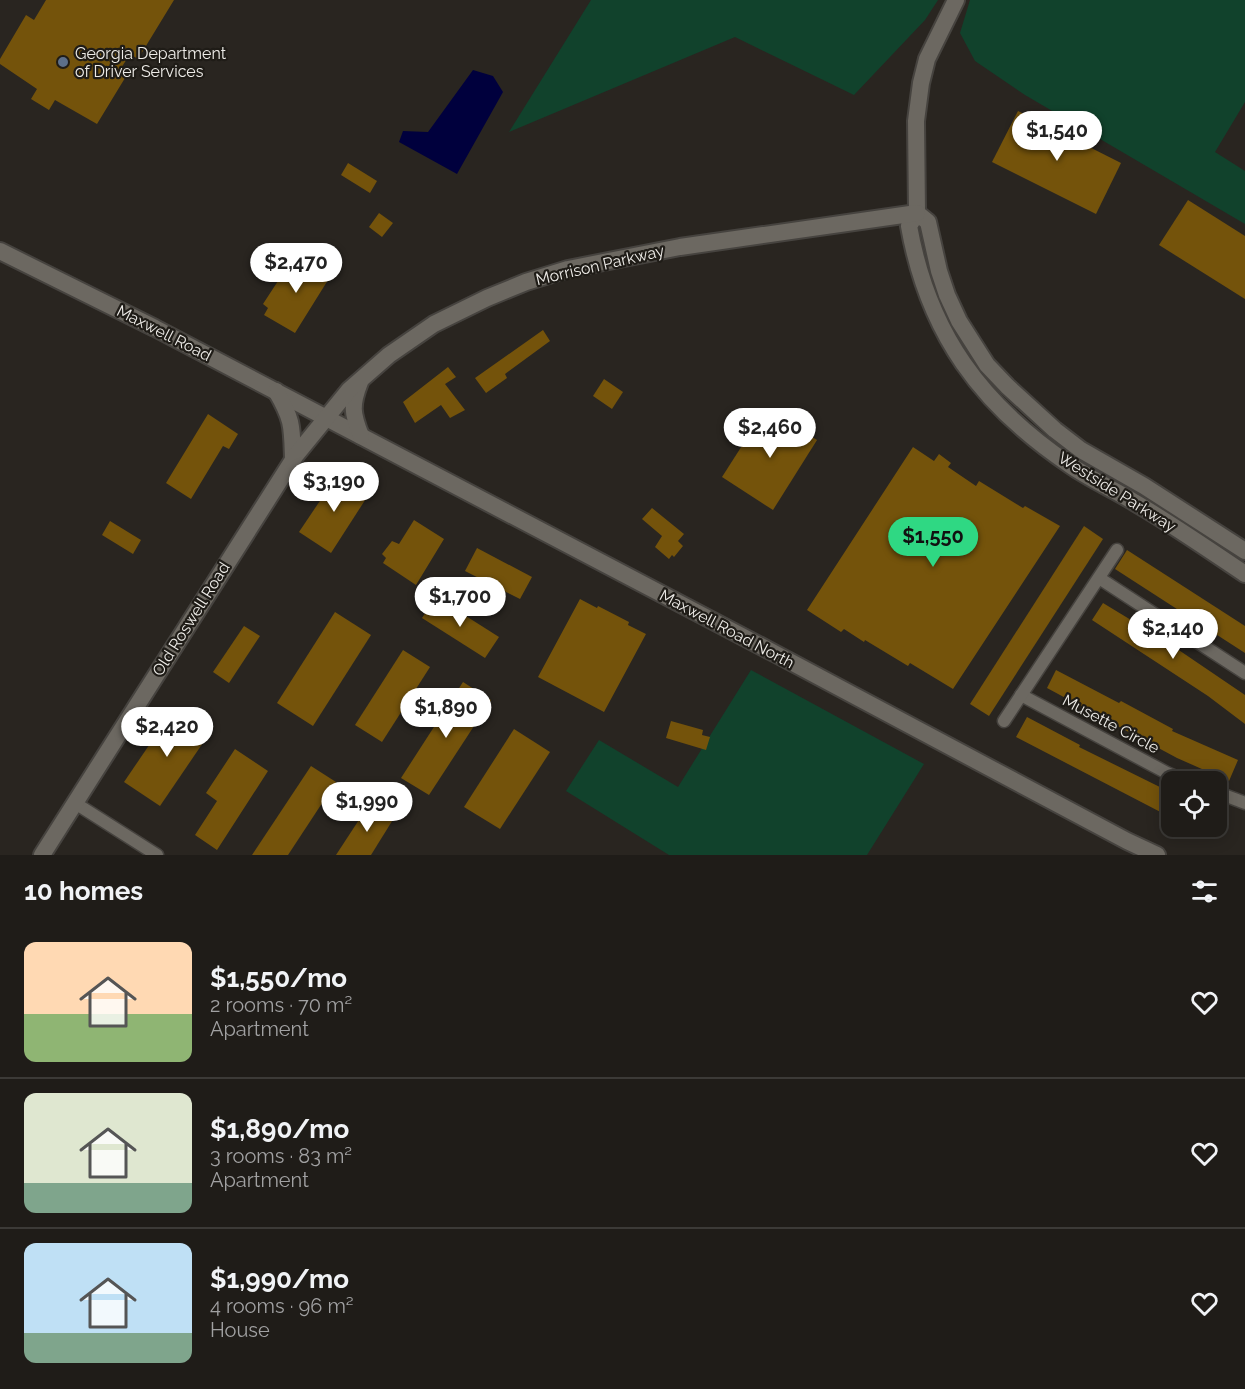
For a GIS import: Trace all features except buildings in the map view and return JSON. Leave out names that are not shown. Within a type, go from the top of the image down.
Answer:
[{"type":"street","name":"Westside Parkway","points":[[956,0],[927,59],[918,100],[915,141],[917,213],[909,226],[913,249],[929,302],[942,330],[972,377],[1018,423],[1071,466],[1134,502],[1245,574]]},
{"type":"street","name":"Westside Parkway","points":[[917,213],[927,222],[939,271],[959,321],[987,365],[1007,387],[1081,450],[1144,486],[1245,551]]},
{"type":"street","name":"Morrison Parkway","points":[[327,418],[349,390],[361,379],[389,355],[434,324],[526,282],[568,269],[680,247],[917,213]]},
{"type":"street","name":"Maxwell Road","points":[[0,251],[147,323],[327,418]]},
{"type":"street","points":[[361,379],[353,401],[353,416],[361,436]]},
{"type":"street","points":[[275,391],[288,413],[292,429],[293,459]]},
{"type":"street","name":"Maxwell Road North","points":[[327,418],[1157,855]]},
{"type":"street","name":"Old Roswell Road","points":[[42,855],[293,459],[327,418]]},
{"type":"street","points":[[1004,721],[1117,550]]},
{"type":"street","points":[[1099,578],[1245,673]]},
{"type":"street","name":"Musette Circle","points":[[1021,695],[1163,771]]},
{"type":"street","points":[[1227,796],[1245,803]]},
{"type":"street","points":[[75,803],[157,855]]},
{"type":"green space","points":[[591,0],[938,0],[925,20],[854,95],[735,37],[509,132]]},
{"type":"green space","points":[[970,0],[1245,0],[1245,102],[1215,152],[1245,171],[1245,224],[1025,95],[975,61],[960,33]]},
{"type":"green space","points":[[751,670],[924,764],[867,855],[669,855],[566,791],[599,740],[678,787]]},
{"type":"shaded area","points":[[473,70],[493,76],[503,92],[457,174],[399,142],[403,131],[428,132]]},
{"type":"place","name":"Georgia Department of Driver Services","points":[[63,62]]}]
